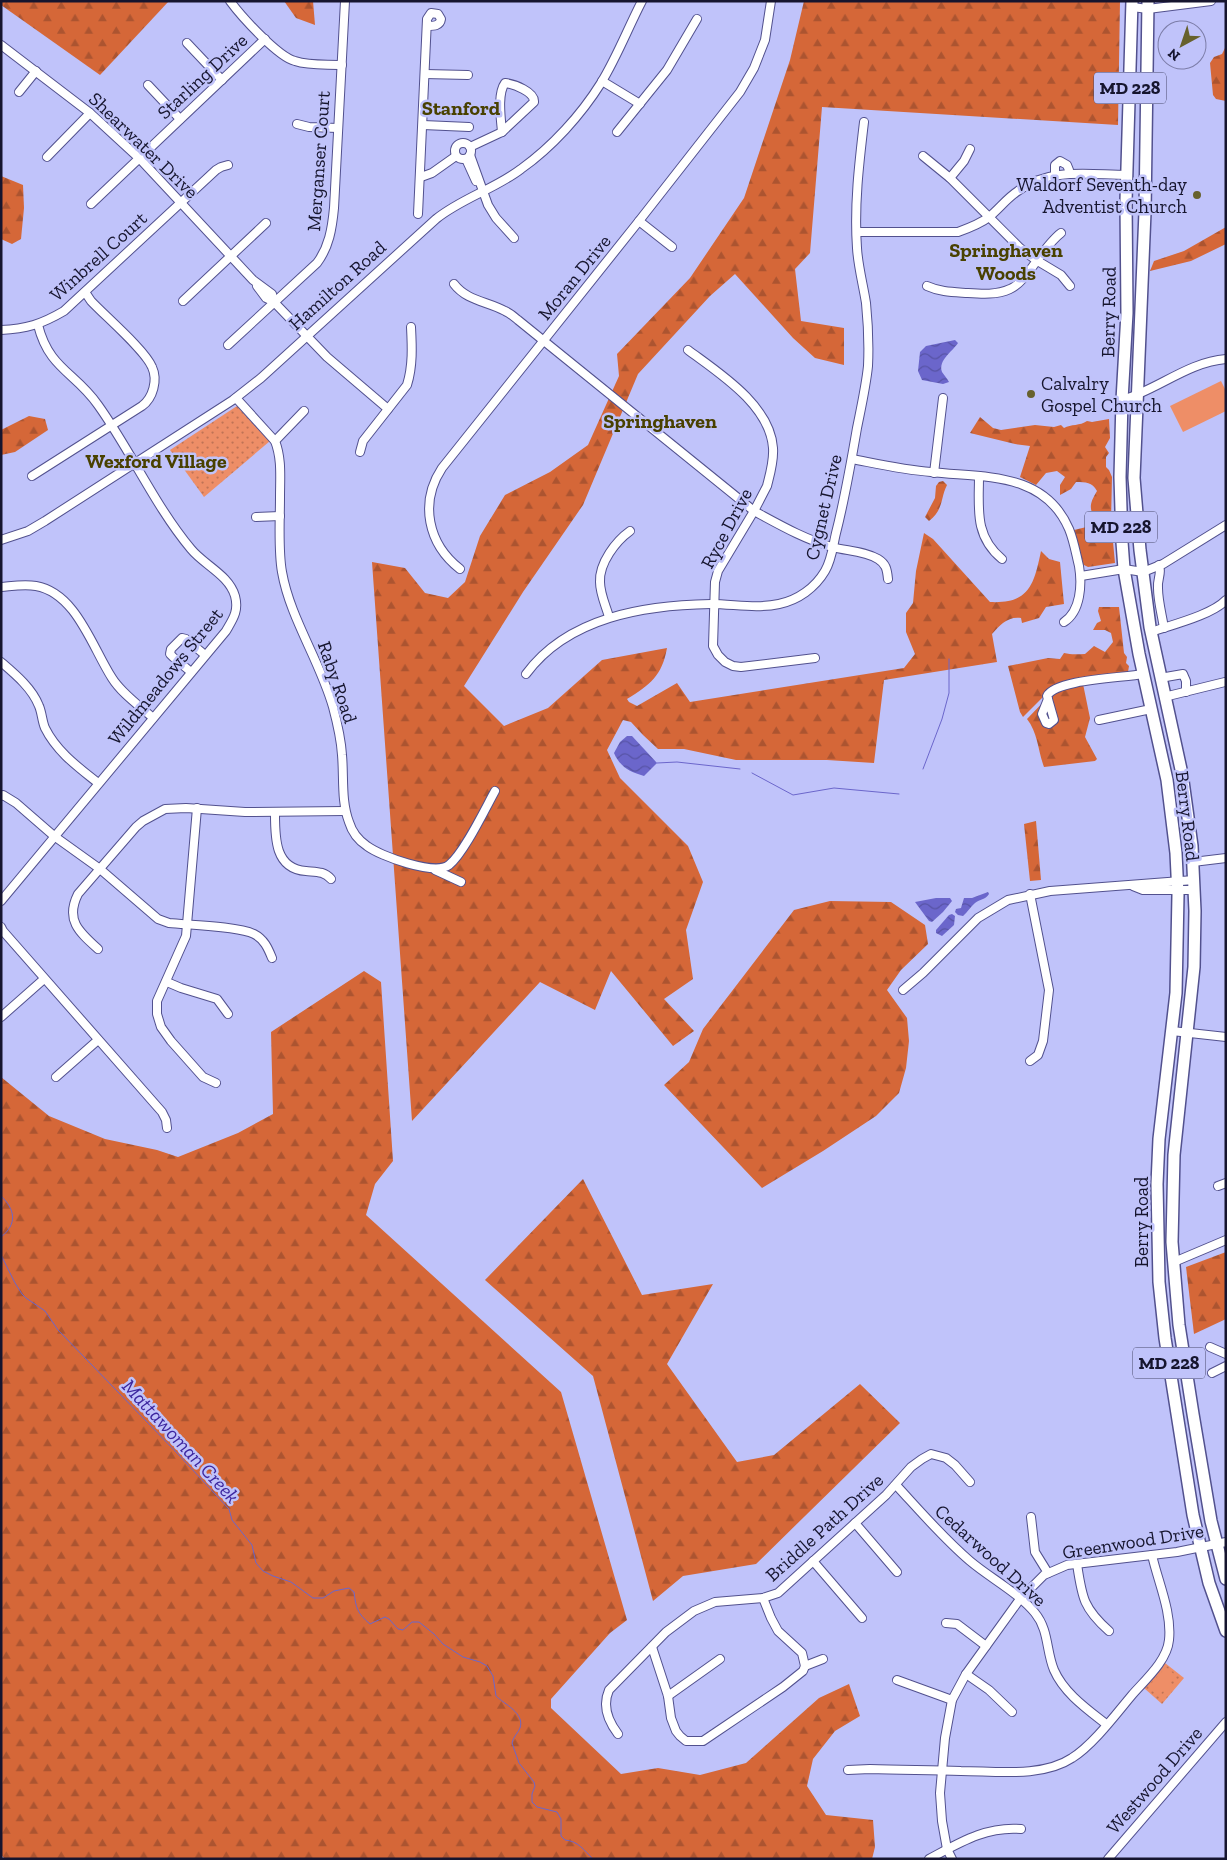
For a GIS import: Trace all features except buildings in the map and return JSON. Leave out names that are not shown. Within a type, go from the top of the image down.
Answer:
[{"type":"highway","name":"Berry Road","points":[[1132,4],[1127,175],[1127,313],[1120,477],[1124,569],[1167,780],[1176,852],[1178,886],[1176,993],[1160,1130],[1157,1184],[1159,1282],[1164,1338],[1192,1508],[1209,1583],[1226,1631]]},
{"type":"highway","name":"Berry Road","points":[[1148,5],[1145,212],[1134,478],[1151,632],[1182,774],[1188,808],[1193,862],[1194,966],[1174,1155],[1172,1207],[1174,1262],[1179,1325],[1206,1495],[1221,1543],[1226,1579]]},
{"type":"street","points":[[230,1],[282,55],[293,61],[304,63],[342,65]]},
{"type":"street","name":"Merganser Court","points":[[228,345],[316,263],[324,254],[329,241],[334,208],[345,1]]},
{"type":"street","name":"Hamilton Road","points":[[1,540],[28,531],[236,398],[436,219],[452,208],[513,175],[538,156],[586,105],[602,81],[642,1]]},
{"type":"street","name":"Moran Drive","points":[[460,569],[443,552],[433,533],[429,516],[429,503],[433,484],[442,468],[639,221],[747,81],[765,40],[771,1]]},
{"type":"street","points":[[1132,4],[1148,5],[1211,1]]},
{"type":"street","points":[[617,132],[667,70],[697,19]]},
{"type":"street","points":[[418,214],[428,26]]},
{"type":"street","name":"Starling Drive","points":[[91,204],[265,39]]},
{"type":"street","points":[[187,43],[222,80]]},
{"type":"street","name":"Shearwater Drive","points":[[1,45],[90,113],[140,159],[254,280],[266,298],[274,302],[337,366],[388,409]]},
{"type":"street","points":[[19,92],[36,71]]},
{"type":"street","points":[[425,74],[468,75]]},
{"type":"street","points":[[602,81],[640,104]]},
{"type":"street","points":[[456,156],[461,159],[502,132],[534,102],[533,96],[508,82],[501,91],[500,115],[502,132]]},
{"type":"street","points":[[148,85],[180,119]]},
{"type":"street","points":[[47,156],[90,113]]},
{"type":"street","name":"Cygnet Drive","points":[[526,674],[538,659],[573,633],[609,617],[662,608],[713,604],[772,606],[792,600],[819,581],[826,569],[832,547],[852,459],[868,366],[866,303],[858,257],[856,192],[864,122]]},
{"type":"street","points":[[297,124],[309,127],[338,128]]},
{"type":"street","points":[[424,125],[469,127]]},
{"type":"street","points":[[456,156],[455,150],[460,144],[466,144],[492,212],[514,238]]},
{"type":"street","points":[[950,178],[964,161],[970,149]]},
{"type":"street","points":[[421,177],[439,169],[456,156]]},
{"type":"street","points":[[923,156],[950,178],[1020,248],[1061,275],[1070,286]]},
{"type":"street","points":[[1054,175],[1055,165],[1060,161],[1068,165],[1068,174]]},
{"type":"street","name":"Winbrell Court","points":[[1,330],[38,325],[64,311],[216,170],[228,165]]},
{"type":"street","points":[[857,232],[958,232],[990,216],[1004,201],[1020,189],[1054,175],[1127,175]]},
{"type":"street","points":[[639,221],[672,247]]},
{"type":"street","points":[[184,301],[266,223]]},
{"type":"street","points":[[927,286],[937,291],[996,293],[1011,289],[1020,282],[1048,244],[1061,233]]},
{"type":"street","points":[[454,284],[460,292],[469,298],[505,311],[754,511],[798,535],[832,547],[872,556],[884,564],[887,569],[888,579]]},
{"type":"street","points":[[32,476],[146,403],[153,390],[154,372],[152,365],[91,301],[85,292]]},
{"type":"street","name":"Wildmeadows Street","points":[[1,901],[226,631],[236,615],[235,596],[226,580],[191,549],[159,503],[98,404],[54,360],[44,345],[38,325]]},
{"type":"street","points":[[360,452],[363,441],[404,391],[410,376],[411,327]]},
{"type":"street","name":"Ryce Drive","points":[[688,350],[753,404],[764,420],[771,438],[773,458],[767,486],[718,571],[713,604],[713,646],[718,655],[733,666],[741,668],[815,658]]},
{"type":"street","points":[[1122,400],[1138,395],[1196,366],[1226,359]]},
{"type":"street","points":[[236,398],[275,440],[304,411]]},
{"type":"street","points":[[934,473],[943,398]]},
{"type":"street","name":"Raby Road","points":[[275,440],[281,471],[280,555],[285,587],[322,674],[337,722],[342,754],[345,811],[354,832],[366,846],[392,858],[431,868],[461,882]]},
{"type":"street","points":[[852,459],[934,473],[997,477],[1016,482],[1040,493],[1049,500],[1064,518],[1074,543],[1081,576],[1080,591],[1074,611],[1064,622]]},
{"type":"street","points":[[979,476],[981,530],[989,545],[1002,559]]},
{"type":"street","points":[[256,517],[280,516]]},
{"type":"street","points":[[1081,576],[1124,569],[1143,572],[1159,565],[1226,525]]},
{"type":"street","points":[[609,617],[600,583],[602,570],[617,543],[630,531]]},
{"type":"street","points":[[1159,565],[1161,574],[1158,583],[1158,595],[1164,628]]},
{"type":"street","points":[[1,587],[18,585],[37,586],[57,594],[72,608],[113,680],[154,718]]},
{"type":"street","points":[[1151,632],[1219,606],[1226,600]]},
{"type":"street","points":[[191,672],[170,654],[171,649],[182,638],[186,639],[205,655]]},
{"type":"street","points":[[1,662],[25,684],[39,705],[44,727],[56,745],[65,756],[98,783]]},
{"type":"street","points":[[1048,699],[1047,696],[1050,691],[1066,684],[1144,674]]},
{"type":"street","points":[[1160,678],[1183,674],[1186,680],[1186,692]]},
{"type":"street","points":[[1164,697],[1225,682]]},
{"type":"street","points":[[1099,720],[1151,709]]},
{"type":"street","points":[[431,868],[446,867],[459,854],[495,791]]},
{"type":"street","points":[[1,796],[16,803],[54,836],[100,869],[158,919],[169,923],[243,930],[255,934],[267,945],[272,958]]},
{"type":"street","points":[[98,949],[81,934],[72,917],[72,909],[78,894],[143,821],[165,809],[197,808],[274,812],[345,811]]},
{"type":"street","points":[[197,808],[186,936],[157,1001],[156,1014],[161,1027],[170,1041],[203,1077],[216,1083]]},
{"type":"street","points":[[274,812],[276,841],[279,852],[285,861],[298,870],[324,873],[331,879]]},
{"type":"street","points":[[1193,862],[1226,858]]},
{"type":"street","points":[[903,990],[923,973],[978,918],[1008,900],[1050,891],[1131,885],[1194,885]]},
{"type":"street","points":[[1030,894],[1049,990],[1043,1041],[1038,1055],[1030,1061]]},
{"type":"street","points":[[1,927],[44,979],[162,1112],[167,1128]]},
{"type":"street","points":[[1,1017],[44,979]]},
{"type":"street","points":[[167,982],[180,988],[217,998],[228,1014]]},
{"type":"street","points":[[1172,1031],[1226,1037]]},
{"type":"street","points":[[56,1077],[98,1040]]},
{"type":"street","points":[[1174,1262],[1226,1240]]},
{"type":"street","points":[[1210,1347],[1226,1354]]},
{"type":"street","points":[[1212,1373],[1226,1366]]},
{"type":"street","name":"Briddle Path Drive","points":[[618,1734],[609,1718],[606,1696],[614,1684],[680,1619],[704,1606],[716,1602],[763,1598],[778,1593],[896,1485],[916,1462],[931,1454],[946,1458],[970,1482]]},
{"type":"street","name":"Cedarwood Drive","points":[[896,1485],[929,1522],[962,1554],[1020,1599],[1036,1614],[1044,1629],[1054,1670],[1062,1683],[1068,1692],[1106,1724]]},
{"type":"street","points":[[1031,1517],[1035,1552],[1048,1573]]},
{"type":"street","points":[[855,1522],[897,1572]]},
{"type":"street","name":"Greenwood Drive","points":[[952,1859],[947,1849],[940,1807],[945,1738],[952,1700],[966,1674],[1020,1599],[1038,1579],[1066,1565],[1152,1555],[1221,1543]]},
{"type":"street","points":[[848,1770],[870,1768],[1029,1771],[1055,1766],[1077,1754],[1156,1668],[1164,1656],[1169,1642],[1170,1622],[1152,1555]]},
{"type":"street","points":[[813,1561],[862,1618]]},
{"type":"street","points":[[1077,1564],[1085,1604],[1109,1631]]},
{"type":"street","points":[[763,1598],[778,1631],[798,1648],[804,1658],[805,1666]]},
{"type":"street","points":[[946,1623],[957,1624],[986,1646]]},
{"type":"street","points":[[652,1647],[668,1696],[671,1718],[680,1736],[689,1742],[703,1741],[798,1677],[805,1666],[823,1660]]},
{"type":"street","points":[[668,1696],[720,1660]]},
{"type":"street","points":[[966,1674],[989,1690],[1012,1712]]},
{"type":"street","points":[[897,1680],[952,1700]]},
{"type":"street","name":"Westwood Drive","points":[[1108,1859],[1226,1722]]},
{"type":"street","points":[[929,1859],[986,1831],[1008,1828],[1021,1829]]},
{"type":"shaded area","points":[[1221,381],[1226,391],[1226,411],[1183,432],[1170,406]]},
{"type":"shaded area","points":[[237,406],[270,441],[204,497],[170,450]]},
{"type":"shaded area","points":[[1165,1663],[1184,1678],[1162,1704],[1144,1688]]},
{"type":"shaded area","points":[[1166,1667],[1176,1676],[1169,1683],[1173,1686],[1167,1692],[1164,1690],[1158,1696],[1148,1687]]},
{"type":"green space","points":[[1,1],[169,1],[100,75],[1,5]]},
{"type":"green space","points":[[284,1],[313,1],[315,25],[296,18]]},
{"type":"green space","points":[[804,1],[1120,1],[1118,125],[822,107],[810,253],[795,269],[801,321],[844,328],[844,365],[815,358],[793,338],[735,274],[710,296],[638,374],[583,505],[523,592],[464,686],[504,726],[548,708],[602,660],[667,648],[662,666],[654,679],[627,699],[629,702],[637,706],[677,683],[690,702],[904,668],[915,654],[906,632],[906,613],[913,603],[916,571],[924,533],[933,539],[990,602],[1013,600],[1028,590],[1036,574],[1041,551],[1049,559],[1060,562],[1064,604],[1046,607],[1039,618],[1022,623],[1021,618],[1012,618],[1001,624],[992,634],[997,662],[884,680],[874,763],[827,760],[736,760],[684,749],[658,749],[631,722],[623,720],[607,750],[620,778],[688,846],[703,882],[686,930],[693,979],[664,999],[694,1031],[673,1046],[611,971],[595,1010],[540,982],[412,1121],[372,562],[405,568],[425,593],[448,598],[465,582],[480,536],[505,495],[550,472],[588,445],[619,376],[617,354],[690,278],[744,198],[790,60]]},
{"type":"green space","points":[[1226,46],[1226,101],[1216,99],[1213,95],[1210,63],[1214,57],[1222,54]]},
{"type":"green space","points":[[1,176],[23,185],[24,208],[21,239],[12,244],[1,239]]},
{"type":"green space","points":[[1226,227],[1226,244],[1191,261],[1150,271],[1154,261],[1184,251]]},
{"type":"green space","points":[[29,416],[45,419],[48,430],[15,452],[1,455],[1,430]]},
{"type":"green space","points":[[980,417],[993,428],[1001,430],[1035,425],[1054,427],[1061,425],[1064,428],[1087,421],[1109,419],[1110,438],[1105,447],[1109,453],[1106,457],[1106,467],[1112,477],[1111,521],[1115,563],[1088,567],[1082,564],[1074,530],[1099,524],[1091,508],[1097,491],[1093,486],[1086,482],[1076,482],[1071,489],[1060,495],[1060,485],[1065,477],[1057,471],[1046,473],[1036,485],[1020,477],[1030,446],[970,433]]},
{"type":"green space","points":[[943,481],[947,485],[941,504],[934,517],[929,521],[925,517],[935,498],[936,486],[939,482]]},
{"type":"green space","points":[[1099,607],[1119,607],[1124,653],[1127,657],[1126,663],[1129,666],[1128,672],[1054,686],[1023,717],[1008,666],[1048,658],[1060,659],[1064,653],[1085,654],[1094,646],[1105,652],[1113,642],[1111,633],[1105,630],[1093,630],[1097,623],[1101,621],[1098,611]]},
{"type":"green space","points":[[1083,684],[1090,718],[1085,737],[1097,759],[1095,761],[1044,767],[1036,736],[1027,719],[1051,694]]},
{"type":"green space","points":[[1036,821],[1041,880],[1030,881],[1024,824]]},
{"type":"green space","points":[[830,901],[891,902],[925,925],[928,944],[901,970],[887,990],[907,1018],[909,1041],[906,1068],[899,1093],[876,1116],[762,1188],[664,1085],[689,1062],[703,1029],[794,910]]},
{"type":"green space","points":[[364,971],[381,982],[393,1161],[375,1184],[366,1215],[561,1392],[627,1620],[610,1633],[551,1699],[551,1708],[621,1774],[658,1768],[700,1775],[746,1763],[819,1698],[849,1684],[860,1716],[835,1731],[813,1759],[807,1786],[826,1815],[873,1820],[875,1847],[872,1859],[5,1859],[1,1855],[1,1077],[49,1116],[105,1139],[157,1150],[178,1157],[238,1133],[273,1114],[271,1032]]},
{"type":"green space","points":[[583,1179],[642,1295],[713,1284],[667,1364],[737,1462],[774,1455],[860,1384],[900,1423],[756,1564],[683,1576],[653,1601],[593,1376],[485,1280]]},
{"type":"green space","points":[[1226,1252],[1226,1319],[1194,1334],[1186,1267]]},
{"type":"water","points":[[955,340],[958,343],[944,360],[941,368],[949,382],[943,384],[922,380],[918,371],[920,352],[926,346]]},
{"type":"water","points":[[627,736],[632,736],[657,763],[644,776],[626,768],[619,762],[614,753],[620,742]]},
{"type":"water","points":[[988,892],[987,896],[975,903],[963,916],[955,912],[956,909],[961,908],[964,898],[972,898]]},
{"type":"water","points":[[936,898],[950,898],[952,901],[932,922],[929,921],[915,902]]},
{"type":"water","points":[[952,914],[955,916],[954,925],[942,936],[936,933],[936,930]]},
{"type":"waterway","points":[[923,769],[942,719],[949,693],[949,659]]},
{"type":"waterway","points":[[657,763],[677,762],[740,769]]},
{"type":"waterway","points":[[752,773],[793,795],[834,788],[899,794]]},
{"type":"waterway","name":"Mattawoman Creek","points":[[1,1196],[12,1211],[13,1217],[10,1227],[1,1237]]},
{"type":"waterway","name":"Mattawoman Creek","points":[[1,1255],[22,1294],[45,1311],[58,1330],[229,1509],[232,1520],[252,1545],[256,1563],[263,1571],[291,1582],[313,1598],[323,1598],[334,1591],[349,1588],[354,1592],[362,1617],[370,1624],[385,1617],[398,1629],[403,1630],[412,1622],[419,1622],[443,1644],[463,1657],[487,1666],[493,1676],[496,1696],[517,1713],[521,1723],[512,1743],[519,1763],[534,1782],[532,1802],[537,1807],[557,1812],[561,1819],[561,1836],[565,1840],[577,1844],[584,1849],[593,1859]]},
{"type":"place","name":"Waldorf Seventh-day Adventist Church","points":[[1197,195]]},
{"type":"place","name":"Calvalry Gospel Church","points":[[1031,394]]},
{"type":"district","name":"Stanford","points":[[461,108]]},
{"type":"district","name":"Springhaven Woods","points":[[1006,262]]},
{"type":"district","name":"Springhaven","points":[[660,421]]},
{"type":"district","name":"Wexford Village","points":[[156,461]]}]
